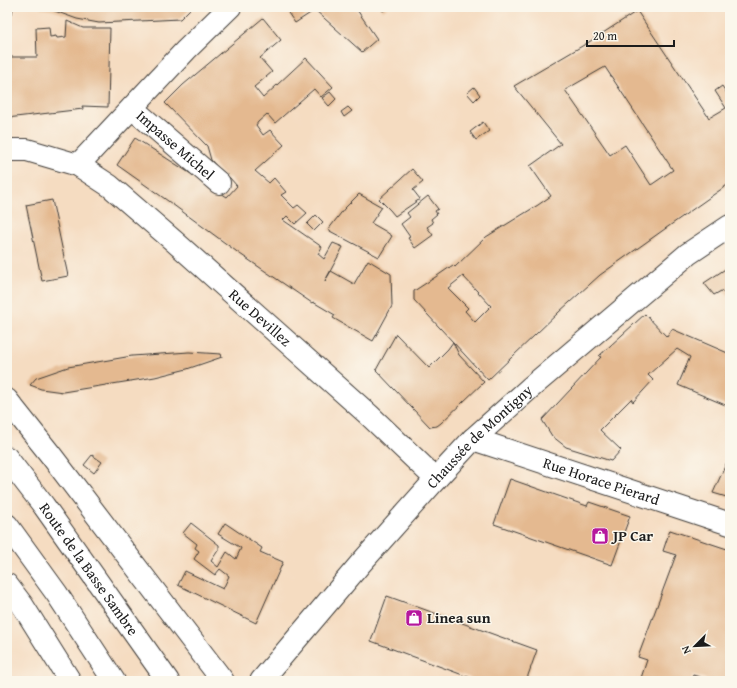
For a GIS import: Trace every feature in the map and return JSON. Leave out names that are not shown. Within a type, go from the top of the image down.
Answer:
[{"type":"main road","points":[[78,165],[224,9]]},
{"type":"main road","name":"Impasse Michel","points":[[132,108],[219,183]]},
{"type":"main road","name":"Rue Devillez","points":[[7,150],[27,150],[78,165],[110,186],[369,415],[436,479]]},
{"type":"main road","name":"Chaussée de Montigny","points":[[261,681],[361,563],[473,439],[530,388],[688,254],[730,226]]},
{"type":"main road","points":[[7,400],[223,681]]},
{"type":"main road","name":"Rue Horace Pierard","points":[[473,439],[730,524]]},
{"type":"main road","name":"Route de la Basse Sambre","points":[[7,458],[44,506],[168,681]]},
{"type":"main road","points":[[7,525],[57,594],[114,681]]},
{"type":"main road","points":[[7,585],[23,606],[70,681]]},
{"type":"building","points":[[7,7],[13,8],[12,14],[7,13]]},
{"type":"building","points":[[40,7],[192,7],[180,19],[99,23],[77,19]]},
{"type":"building","points":[[284,7],[355,7],[377,39],[362,52],[315,10],[295,23]]},
{"type":"building","points":[[379,7],[388,7],[383,11]]},
{"type":"building","points":[[637,11],[709,118],[726,108],[715,91],[722,86],[728,95],[729,94],[730,183],[600,275],[488,380],[414,300],[414,291],[453,265],[455,267],[486,237],[551,196],[530,166],[561,144],[514,86],[589,42]],"holes":[[[605,67],[673,170],[651,185],[625,145],[610,155],[565,90]],[[463,276],[491,306],[475,322],[465,311],[468,308],[448,288]]]},
{"type":"building","points":[[263,18],[281,40],[260,58],[272,72],[254,87],[263,98],[306,58],[333,87],[321,97],[314,89],[275,123],[267,114],[258,122],[256,125],[263,135],[270,130],[284,145],[255,171],[269,183],[274,178],[286,192],[281,195],[294,208],[298,205],[307,213],[295,224],[287,216],[283,220],[322,247],[318,254],[324,259],[333,243],[343,247],[325,281],[331,271],[354,284],[368,260],[391,274],[392,306],[373,341],[333,318],[335,315],[313,302],[312,303],[240,254],[117,165],[135,138],[227,197],[237,186],[229,177],[227,179],[211,160],[207,146],[165,103],[183,85]]},
{"type":"building","points":[[67,21],[83,28],[110,28],[108,107],[82,106],[83,109],[7,118],[7,57],[37,57],[36,28],[49,27],[50,37],[66,37]]},
{"type":"building","points":[[474,87],[480,95],[474,101],[467,93]]},
{"type":"building","points":[[330,92],[336,99],[329,106],[322,98]]},
{"type":"building","points":[[348,107],[352,111],[344,117],[341,112]]},
{"type":"building","points":[[483,122],[489,131],[476,140],[470,132]]},
{"type":"building","points":[[412,169],[423,182],[413,190],[420,199],[395,216],[379,199]]},
{"type":"building","points":[[359,194],[382,207],[371,223],[392,236],[379,257],[328,230],[344,209]]},
{"type":"building","points":[[428,196],[438,209],[435,211],[437,214],[431,219],[433,223],[427,227],[433,235],[415,248],[408,238],[410,237],[401,224],[410,217],[407,213]]},
{"type":"building","points":[[52,200],[68,276],[42,281],[26,205]]},
{"type":"building","points":[[316,215],[323,222],[314,231],[307,224]]},
{"type":"building","points":[[730,266],[730,296],[721,291],[714,295],[704,283]]},
{"type":"building","points":[[645,314],[667,337],[672,329],[730,354],[730,407],[678,385],[690,357],[677,349],[648,375],[653,380],[633,402],[631,399],[600,430],[621,450],[611,461],[566,447],[552,436],[542,420],[601,357],[599,356]]},
{"type":"building","points":[[396,334],[429,368],[453,342],[459,355],[484,382],[441,423],[437,426],[430,427],[376,370]]},
{"type":"building","points":[[189,352],[221,354],[222,357],[187,369],[155,377],[63,392],[41,389],[30,385],[36,378],[68,367],[132,356]]},
{"type":"building","points":[[92,455],[102,462],[94,473],[84,465]]},
{"type":"building","points":[[730,455],[730,498],[713,493]]},
{"type":"building","points":[[510,479],[587,506],[589,502],[630,516],[612,565],[494,524]]},
{"type":"building","points":[[191,523],[219,545],[219,549],[211,561],[218,567],[227,552],[236,559],[241,548],[218,534],[225,523],[262,548],[260,552],[283,562],[256,623],[178,585],[185,571],[223,589],[229,576],[220,569],[215,575],[194,559],[199,551],[195,548],[197,544],[183,533]]},
{"type":"building","points":[[670,530],[730,550],[730,681],[713,681],[693,675],[691,681],[640,681],[647,660],[638,657],[676,555],[663,551]]},
{"type":"building","name":"Linea sun","points":[[387,596],[537,650],[526,681],[479,681],[371,641]]},
{"type":"place","name":"JP Car","points":[[600,536]]},
{"type":"place","name":"Linea sun","points":[[414,618]]}]
